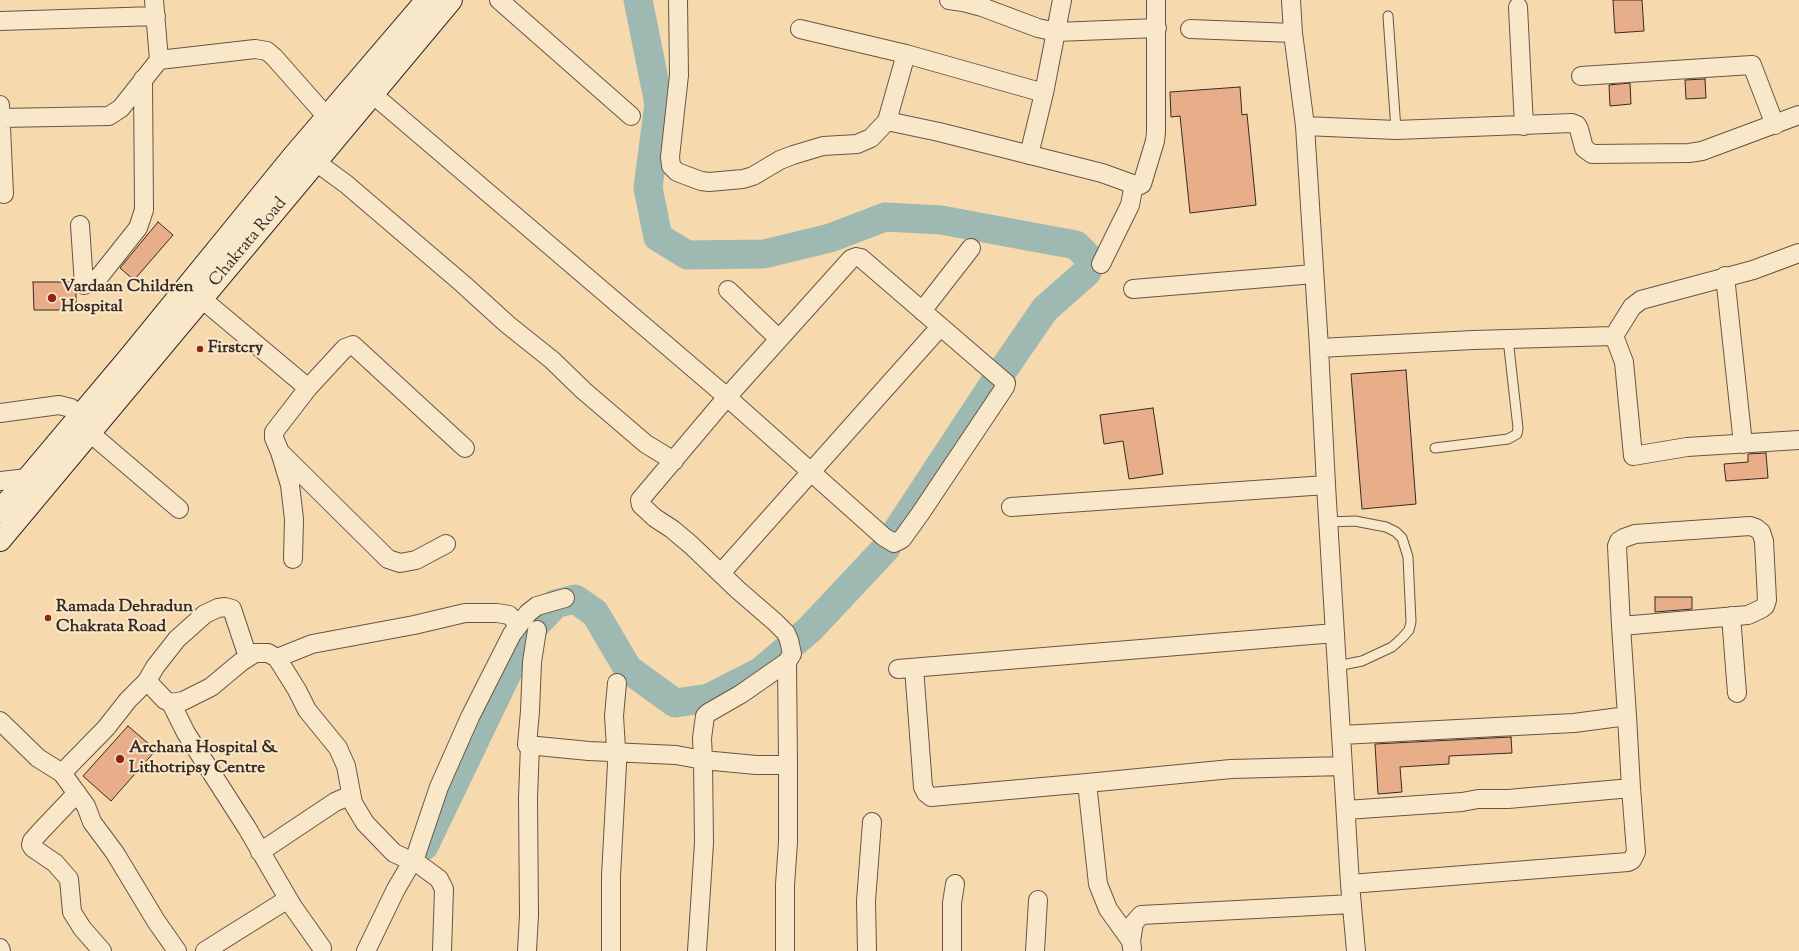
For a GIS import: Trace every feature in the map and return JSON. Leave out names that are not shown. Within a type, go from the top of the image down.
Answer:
[{"type":"main road","name":"Chakrata Road","points":[[0,512],[28,478],[86,424],[202,299],[316,162],[427,0]]},
{"type":"main road","name":"Chakrata Road","points":[[0,540],[86,424],[327,117],[366,88],[451,0]]},
{"type":"street","points":[[499,0],[630,116]]},
{"type":"street","points":[[678,0],[679,74],[670,157],[671,166],[677,172],[701,181],[709,182],[743,179],[753,176],[780,160],[793,155],[823,146],[857,144],[871,138],[887,121],[906,54]]},
{"type":"street","points":[[949,0],[982,7],[1038,28],[1056,32],[1157,28]]},
{"type":"street","points":[[1029,154],[1044,93],[1062,0]]},
{"type":"street","points":[[887,121],[1029,154],[1102,173],[1138,186],[1142,184],[1155,141],[1156,0]]},
{"type":"street","points":[[1291,0],[1293,33],[1305,126],[1350,884],[1356,951]]},
{"type":"street","points":[[1518,7],[1524,126]]},
{"type":"street","points":[[0,20],[155,8],[159,60]]},
{"type":"street","points":[[800,29],[906,54],[1044,93]]},
{"type":"street","points":[[1190,30],[1293,33]]},
{"type":"street","points":[[4,194],[0,112],[109,116],[121,108],[159,60],[255,49],[267,52],[274,56],[327,117]]},
{"type":"street","points":[[1581,76],[1752,65],[1775,125]]},
{"type":"street","points":[[80,225],[84,285],[99,277],[138,228],[144,210],[143,79]]},
{"type":"street","points":[[366,88],[727,397],[884,536],[894,543],[902,539],[1001,393],[1006,383],[861,258],[856,257],[851,259],[727,397],[674,461],[641,497],[639,502],[655,518],[672,529],[786,633],[792,654],[787,662],[741,694],[705,716],[703,728],[704,842],[697,951]]},
{"type":"street","points":[[1305,126],[1396,130],[1572,123],[1577,125],[1584,148],[1592,154],[1689,154],[1702,151],[1799,115]]},
{"type":"street","points":[[316,162],[346,184],[507,324],[552,360],[584,391],[646,444],[674,461]]},
{"type":"street","points":[[1101,264],[1130,205],[1134,184]]},
{"type":"street","points":[[922,311],[971,248]]},
{"type":"street","points":[[1614,336],[1632,307],[1641,300],[1725,276],[1753,270],[1799,253]]},
{"type":"street","points":[[1133,289],[1314,274]]},
{"type":"street","points":[[1725,276],[1743,444]]},
{"type":"street","points":[[728,290],[779,340]]},
{"type":"street","points":[[202,299],[308,388]]},
{"type":"street","points":[[721,573],[940,327]]},
{"type":"street","points":[[1319,348],[1508,338],[1614,336]]},
{"type":"street","points":[[1614,336],[1624,362],[1633,456],[1687,447],[1799,440]]},
{"type":"street","points":[[293,559],[294,519],[290,485],[274,438],[274,432],[308,388],[345,348],[353,345],[465,448]]},
{"type":"street","points":[[0,413],[59,405],[71,408],[86,424],[179,509]]},
{"type":"street","points":[[280,452],[388,558],[400,563],[416,560],[446,544]]},
{"type":"street","points":[[0,481],[28,478]]},
{"type":"street","points":[[1011,507],[1326,485]]},
{"type":"street","points":[[1350,884],[1628,862],[1635,857],[1636,852],[1631,788],[1621,626],[1617,546],[1619,541],[1635,534],[1750,526],[1761,532],[1764,540],[1767,600],[1765,606],[1761,609],[1748,615],[1621,626]]},
{"type":"street","points":[[366,951],[396,889],[412,863],[439,787],[470,717],[518,624],[528,612],[537,606],[565,598]]},
{"type":"street","points":[[62,773],[106,728],[128,700],[146,681],[154,667],[177,639],[205,614],[218,608],[225,607],[232,609],[248,657]]},
{"type":"street","points":[[277,658],[312,644],[414,625],[465,613],[497,613],[509,615],[518,624]]},
{"type":"street","points":[[1731,616],[1737,693]]},
{"type":"street","points":[[527,951],[529,915],[528,798],[530,745],[527,744],[532,662],[537,630]]},
{"type":"street","points":[[1335,634],[906,668],[923,787],[926,793],[930,796],[1231,769],[1343,766]]},
{"type":"street","points":[[146,681],[165,700],[171,703],[183,701],[211,686],[255,653],[268,653],[277,658],[297,690],[307,710],[338,748],[346,766],[353,803],[365,823],[394,853],[412,863],[420,865],[439,879],[444,889],[442,951]]},
{"type":"street","points":[[785,951],[785,885],[788,842],[787,662]]},
{"type":"street","points":[[611,951],[611,876],[617,752],[614,716],[617,683]]},
{"type":"street","points":[[171,703],[186,733],[239,815],[288,899],[322,948]]},
{"type":"street","points":[[1341,735],[1574,723],[1627,716]]},
{"type":"street","points":[[0,721],[38,758],[62,773],[86,806],[92,822],[115,853],[156,921],[177,951]]},
{"type":"street","points":[[530,745],[589,751],[676,756],[756,765],[788,765]]},
{"type":"street","points":[[1087,782],[1098,884],[1108,909],[1132,946]]},
{"type":"street","points":[[1346,810],[1462,802],[1478,799],[1508,799],[1631,788]]},
{"type":"street","points":[[77,793],[32,841],[31,845],[55,863],[69,879],[72,912],[82,928],[102,951]]},
{"type":"street","points":[[260,852],[335,802],[351,795]]},
{"type":"street","points":[[867,951],[866,901],[872,822]]},
{"type":"street","points":[[952,951],[952,903],[955,884]]},
{"type":"street","points":[[206,951],[288,899]]},
{"type":"street","points":[[1035,951],[1038,900]]},
{"type":"street","points":[[1132,946],[1134,923],[1141,915],[1352,904]]},
{"type":"lane","points":[[1388,16],[1396,130]]},
{"type":"lane","points":[[1436,448],[1508,439],[1517,434],[1518,428],[1508,338]]},
{"type":"lane","points":[[1328,522],[1355,521],[1386,527],[1396,532],[1402,538],[1408,556],[1410,587],[1411,622],[1409,630],[1402,638],[1392,647],[1362,661],[1337,666]]},
{"type":"building","points":[[1613,0],[1642,0],[1644,31],[1615,33]]},
{"type":"building","points":[[1705,79],[1706,98],[1686,99],[1685,80]]},
{"type":"building","points":[[1630,83],[1631,104],[1610,106],[1609,85]]},
{"type":"building","points":[[1240,87],[1242,115],[1247,114],[1256,205],[1190,213],[1180,116],[1171,117],[1170,92]]},
{"type":"building","points":[[158,222],[173,235],[134,280],[120,268]]},
{"type":"building","points":[[33,282],[73,282],[76,292],[76,310],[34,310]]},
{"type":"building","points":[[1406,370],[1416,504],[1362,509],[1351,374]]},
{"type":"building","points":[[1153,408],[1163,474],[1129,479],[1123,441],[1104,444],[1100,415]]},
{"type":"building","points":[[1766,453],[1768,478],[1726,481],[1724,464],[1748,462],[1748,454]]},
{"type":"building","points":[[1655,597],[1692,597],[1692,609],[1655,612]]},
{"type":"building","points":[[128,726],[156,750],[111,801],[83,776]]},
{"type":"building","points":[[1511,737],[1512,753],[1449,756],[1449,764],[1400,767],[1402,792],[1378,794],[1375,744]]},
{"type":"waterway","points":[[638,0],[659,104],[648,188],[658,237],[687,255],[764,254],[830,238],[885,217],[941,220],[1076,245],[1091,260],[1087,272],[1045,309],[1001,373]]},
{"type":"waterway","points":[[893,537],[993,385]]},
{"type":"waterway","points":[[796,641],[810,629],[886,548]]},
{"type":"waterway","points":[[424,846],[525,636],[555,604],[575,599],[595,613],[628,669],[675,703],[709,698],[760,672],[786,650]]},
{"type":"place","name":"Vardaan Children Hospital","points":[[52,298]]},
{"type":"place","name":"Firstcry","points":[[200,349]]},
{"type":"place","name":"Ramada Dehradun Chakrata Road","points":[[48,618]]},
{"type":"place","name":"Archana Hospital & Lithotripsy Centre","points":[[120,759]]}]
